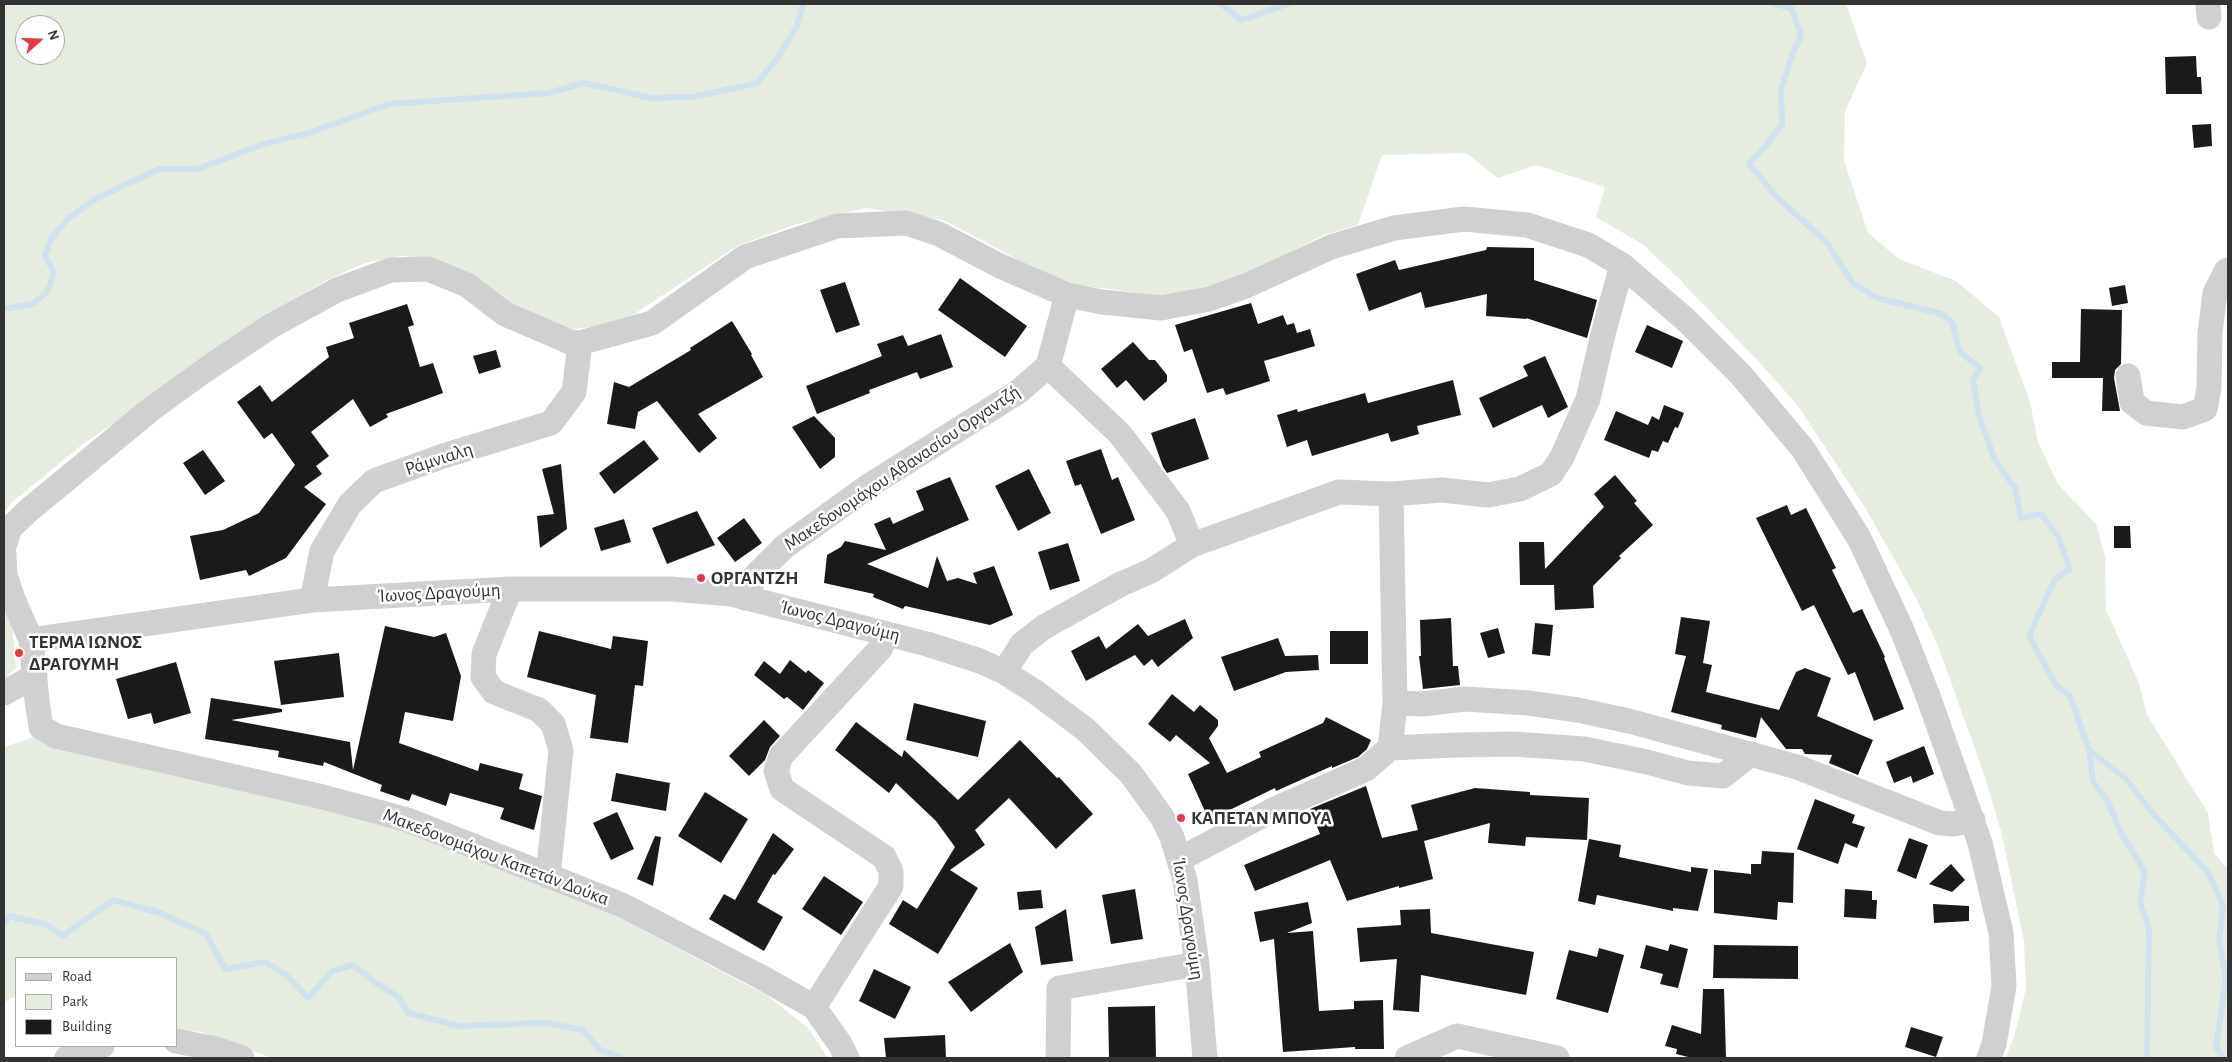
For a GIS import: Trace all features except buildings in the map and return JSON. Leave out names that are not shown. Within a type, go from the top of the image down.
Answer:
[{"type":"street","points":[[4,546],[10,528],[29,510],[150,410],[208,368],[271,326],[337,290],[391,270],[428,269],[467,285],[506,314],[570,342],[580,343],[652,323],[745,257],[837,226],[906,223],[939,234],[1000,266],[1067,295],[1102,302],[1161,308],[1209,299],[1246,286],[1331,247],[1394,228],[1464,219],[1527,225],[1588,245],[1622,265],[1686,320],[1741,375],[1803,449],[1859,538],[1902,630],[1932,705],[1980,843],[2001,933],[2004,986],[1994,1044],[1989,1058]]},
{"type":"street","points":[[1004,672],[1022,644],[1044,626],[1121,584],[1151,571],[1192,545],[1339,492],[1391,494],[1442,490],[1488,495],[1520,489],[1550,474],[1562,457],[1588,399],[1622,265]]},
{"type":"street","points":[[2128,376],[2132,402],[2146,413],[2184,417],[2205,409],[2209,388],[2210,333],[2215,293],[2228,270]]},
{"type":"street","points":[[1067,295],[1048,366],[1120,434],[1178,511],[1192,545]]},
{"type":"street","name":"Ράμνιαλη","points":[[312,600],[322,550],[350,504],[374,481],[443,456],[551,423],[574,392],[580,343]]},
{"type":"street","name":"Μακεδονομάχου Αθανασίου Οργαντζή","points":[[745,598],[755,576],[784,547],[870,485],[1018,392],[1048,366]]},
{"type":"street","points":[[1390,748],[1395,703],[1391,494]]},
{"type":"street","name":"Μακεδονομάχου Καπετάν Δούκα","points":[[4,554],[5,574],[10,591],[31,640],[36,700],[42,727],[56,736],[324,797],[408,820],[622,905],[761,977],[814,1007],[840,1044],[847,1058]]},
{"type":"street","points":[[510,589],[484,654],[482,677],[494,692],[539,710],[553,724],[561,750],[548,876]]},
{"type":"street","name":"Ίωνος Δραγούμη","points":[[31,640],[312,600],[510,589],[672,589],[732,594],[955,652],[1004,672],[1058,708],[1111,752],[1147,795],[1172,837],[1180,859],[1189,905],[1197,964],[1205,1058]]},
{"type":"street","points":[[814,1007],[891,886],[891,871],[884,857],[782,788],[776,772],[781,756],[880,649],[888,634]]},
{"type":"street","points":[[4,693],[35,676]]},
{"type":"street","points":[[1395,703],[1423,704],[1465,699],[1551,706],[1629,721],[1797,767],[1940,823],[1954,824],[1973,820]]},
{"type":"street","points":[[1180,859],[1273,810],[1366,769],[1390,748],[1456,744],[1514,744],[1584,749],[1688,773],[1723,776],[1752,754]]},
{"type":"street","points":[[1058,1058],[1059,988],[1197,964]]},
{"type":"street","points":[[1407,1058],[1457,1036],[1557,1058]]},
{"type":"street","points":[[178,1041],[215,1054],[242,1058]]},
{"type":"street","points":[[67,1058],[77,1052],[98,1047]]},
{"type":"green space","points":[[4,4],[1846,4],[1867,63],[1845,111],[1844,161],[1868,233],[1899,259],[1956,281],[1999,317],[2030,402],[2038,442],[2058,484],[2096,524],[2105,556],[2106,610],[2139,683],[2147,715],[2208,813],[2214,853],[2228,869],[2228,1058],[2005,1058],[2014,1038],[2026,988],[2024,941],[2001,831],[1984,774],[1938,646],[1916,598],[1866,509],[1798,406],[1760,363],[1644,245],[1596,217],[1605,187],[1536,165],[1498,178],[1466,153],[1382,155],[1358,225],[1324,235],[1241,277],[1166,297],[1055,283],[1004,252],[943,220],[866,208],[797,224],[737,246],[618,325],[572,329],[535,317],[499,297],[467,273],[433,258],[400,256],[365,263],[327,280],[253,323],[144,403],[83,444],[11,503],[4,513]]},
{"type":"green space","points":[[4,604],[11,613],[16,668],[4,679]]},
{"type":"green space","points":[[48,732],[319,801],[559,886],[768,996],[808,1028],[828,1058],[272,1058],[201,1032],[178,1029],[178,957],[15,957],[15,996],[4,1002],[4,747]]},
{"type":"waterway","points":[[4,309],[33,304],[47,292],[54,273],[45,255],[51,239],[69,218],[95,199],[159,169],[197,169],[267,143],[306,134],[389,104],[549,93],[583,83],[652,98],[694,97],[757,83],[778,57],[797,26],[803,4]]},
{"type":"waterway","points":[[1221,4],[1241,20],[1288,4]]},
{"type":"waterway","points":[[1775,4],[1791,8],[1801,35],[1792,55],[1781,90],[1782,125],[1749,163],[1774,194],[1827,243],[1853,283],[1877,298],[1942,314],[1952,322],[1960,352],[1980,368],[1973,380],[1979,416],[1994,458],[2015,488],[2021,518],[2041,514],[2058,536],[2070,569],[2055,579],[2029,636],[2057,687],[2070,696],[2089,750],[2125,778],[2155,816],[2208,872],[2223,906],[2219,939],[2226,979],[2216,1046],[2223,1058]]},
{"type":"waterway","points":[[2089,750],[2093,782],[2108,802],[2121,833],[2145,872],[2140,902],[2149,929],[2147,1058]]},
{"type":"waterway","points":[[4,924],[9,916],[45,924],[63,936],[113,900],[160,913],[206,934],[225,969],[265,962],[286,975],[308,998],[332,971],[353,965],[376,983],[400,998],[408,1013],[459,1026],[545,1023],[583,1030],[600,1050],[623,1058]]},
{"type":"place","name":"ΟΡΓΑΝΤΖΗ","points":[[701,578]]},
{"type":"place","name":"ΤΕΡΜΑ ΙΩΝΟΣ ΔΡΑΓΟΥΜΗ","points":[[19,653]]},
{"type":"place","name":"ΚΑΠΕΤΑΝ ΜΠΟΥΑ","points":[[1181,818]]}]
